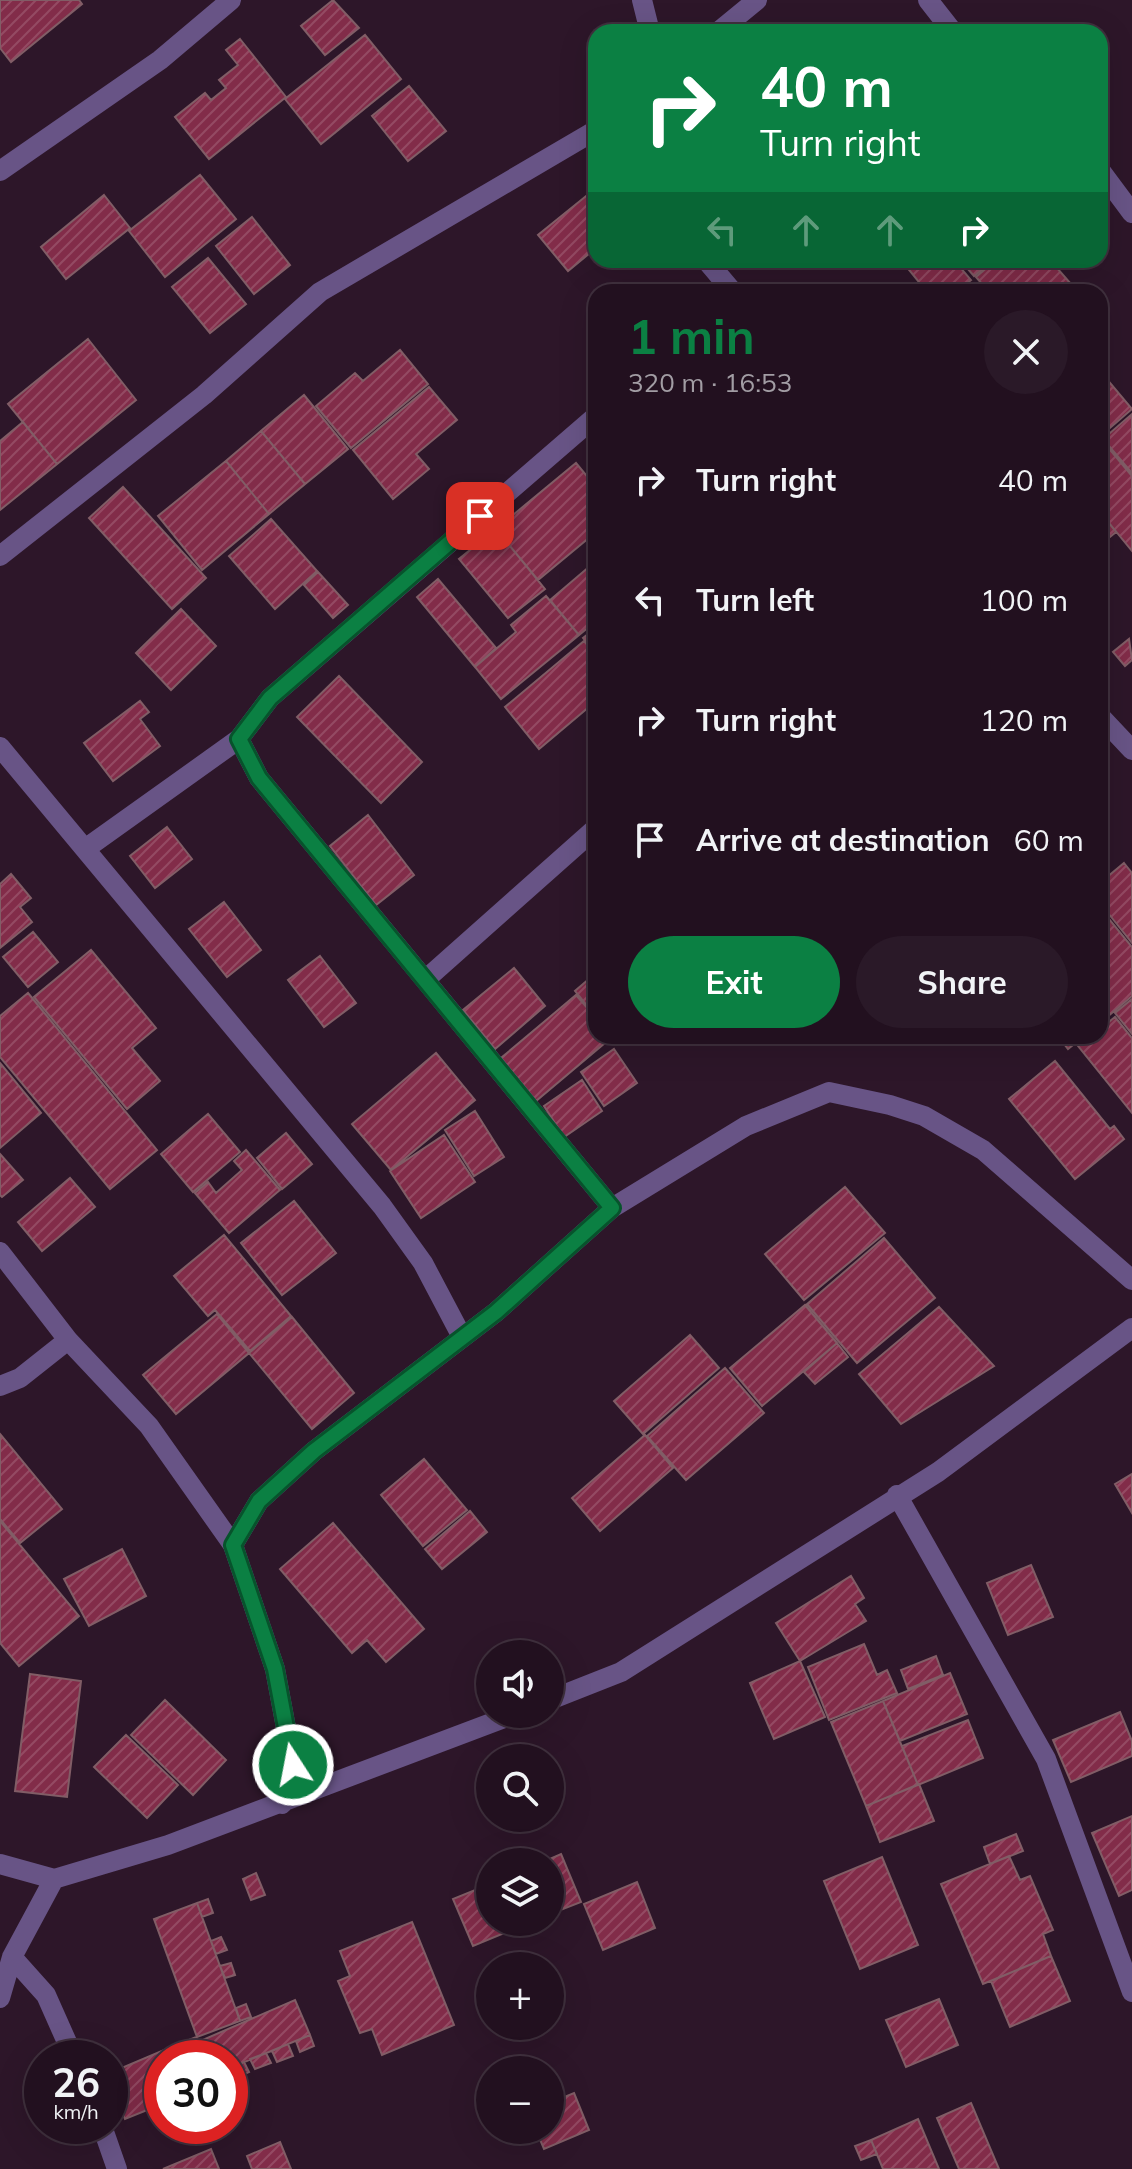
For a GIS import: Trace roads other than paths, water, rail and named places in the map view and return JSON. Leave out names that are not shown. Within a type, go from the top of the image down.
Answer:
[{"type":"street","points":[[0,171],[160,60],[231,0]]},
{"type":"street","points":[[642,0],[648,24]]},
{"type":"street","points":[[728,24],[757,0]]},
{"type":"street","points":[[928,0],[947,24]]},
{"type":"street","points":[[0,556],[204,395],[320,292],[588,135]]},
{"type":"street","points":[[1108,181],[1132,213]]},
{"type":"street","points":[[713,268],[726,284]]},
{"type":"street","points":[[85,849],[239,739],[270,698],[588,423]]},
{"type":"street","points":[[1108,724],[1132,750]]},
{"type":"street","points":[[239,739],[259,778],[612,1208]]},
{"type":"street","points":[[0,747],[382,1206],[423,1263],[461,1335]]},
{"type":"street","points":[[425,980],[588,835]]},
{"type":"street","points":[[233,1545],[259,1501],[292,1471],[461,1335],[496,1312],[612,1208],[746,1126],[829,1092],[924,1116],[983,1150],[1132,1280]]},
{"type":"street","points":[[0,1252],[68,1340],[149,1426],[233,1545],[277,1683],[293,1765],[282,1804]]},
{"type":"street","points":[[564,1694],[621,1672],[897,1495],[938,1472],[1132,1328]]},
{"type":"street","points":[[0,1386],[20,1378],[68,1340]]},
{"type":"street","points":[[897,1495],[1046,1759],[1132,1992]]},
{"type":"street","points":[[0,1864],[54,1879],[168,1845],[479,1728]]},
{"type":"street","points":[[0,1998],[12,1957],[54,1879]]},
{"type":"street","points":[[12,1957],[46,1995],[66,2040]]},
{"type":"street","points":[[108,2144],[117,2169]]}]
